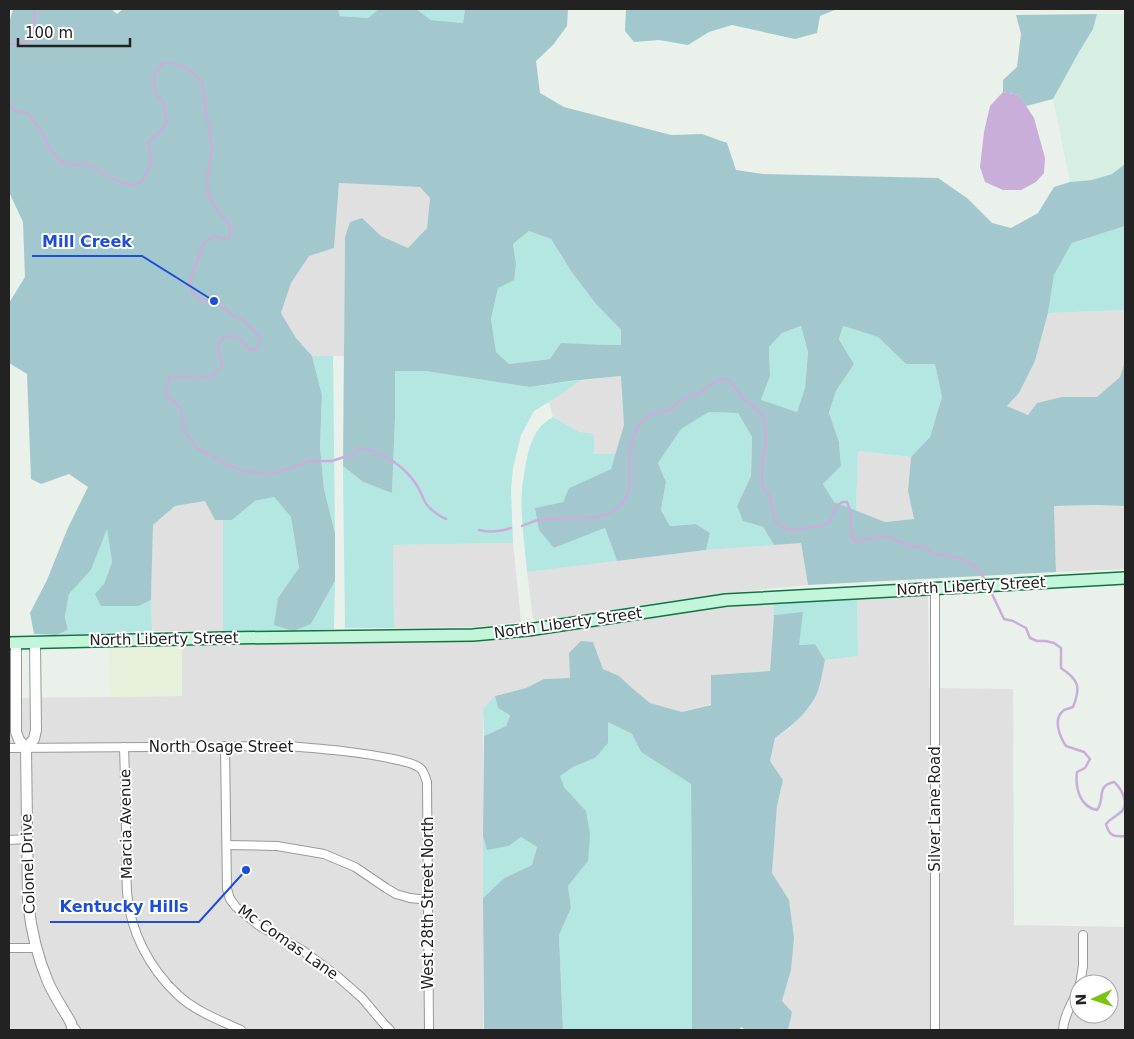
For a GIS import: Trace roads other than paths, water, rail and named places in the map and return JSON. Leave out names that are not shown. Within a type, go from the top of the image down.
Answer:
[{"type":"main road","name":"North Liberty Street","points":[[12,643],[473,635],[528,630],[726,600],[1125,578]]},
{"type":"street","name":"Silver Lane Road","points":[[935,588],[935,1030]]},
{"type":"street","name":"Colonel Drive","points":[[12,643],[16,732],[19,740],[26,748],[28,902],[30,923],[48,983],[71,1023],[72,1029]]},
{"type":"street","name":"Colonel Drive","points":[[26,748],[34,739],[36,730],[35,643]]},
{"type":"street","name":"Mc Comas Lane","points":[[226,746],[227,889],[230,899],[236,907],[258,925],[302,950],[337,976],[362,998],[390,1030]]},
{"type":"street","name":"North Osage Street","points":[[9,748],[288,746],[328,749],[388,758],[413,764],[419,767],[425,776]]},
{"type":"street","name":"Marcia Avenue","points":[[124,747],[127,893],[132,919],[140,943],[158,974],[179,996],[205,1014],[241,1030]]},
{"type":"street","name":"West 28th Street North","points":[[425,776],[427,782],[429,900],[429,1030]]},
{"type":"street","points":[[9,840],[27,839]]},
{"type":"street","points":[[227,846],[276,846],[324,854],[355,867],[396,894],[429,900]]},
{"type":"street","points":[[1081,974],[1083,966],[1082,935]]},
{"type":"street","points":[[9,948],[36,948]]},
{"type":"street","points":[[1063,1030],[1063,1023],[1069,1007]]},
{"type":"waterway","points":[[9,44],[19,44],[29,40],[35,27],[34,9]]},
{"type":"waterway","points":[[9,106],[18,112],[28,113],[44,135],[54,154],[63,163],[75,165],[85,163],[122,183],[135,185],[142,181],[151,164],[148,142],[161,131],[167,121],[163,102],[156,94],[155,74],[163,63],[180,65],[194,73],[202,82],[212,148],[207,181],[208,193],[213,205],[230,226],[230,237],[224,239],[216,236],[209,239],[202,247],[190,281],[192,292],[200,300],[214,301],[222,305],[231,314],[243,320],[259,336],[260,343],[255,350],[247,347],[234,336],[226,336],[219,342],[218,351],[222,364],[215,374],[199,378],[170,377],[167,386],[168,397],[181,410],[185,433],[198,449],[212,455],[224,464],[243,471],[264,474],[278,472],[310,461],[332,461],[350,455],[361,448],[369,450],[385,456],[405,471],[416,484],[427,505],[446,519]]},
{"type":"waterway","points":[[522,526],[539,520],[595,517],[615,509],[623,502],[629,490],[631,444],[640,423],[652,414],[669,411],[677,403],[688,396],[697,395],[717,380],[728,379],[742,397],[763,415],[766,443],[762,465],[762,480],[764,488],[769,495],[775,521],[791,530],[821,526],[829,523],[835,507],[842,502],[847,502],[851,513],[853,540],[889,537],[911,546],[926,548],[934,554],[956,557],[973,565],[985,580]]},
{"type":"waterway","points":[[479,530],[495,532],[511,528]]},
{"type":"waterway","points":[[992,594],[1004,619],[1013,621],[1026,628],[1030,638],[1037,641],[1054,643],[1061,648],[1061,668],[1075,680],[1077,694],[1073,707],[1064,710],[1060,714],[1058,728],[1066,746],[1084,752],[1090,759],[1085,768],[1077,772],[1080,796],[1086,805],[1097,810],[1100,806],[1103,790],[1108,784],[1114,782],[1123,795],[1125,804],[1122,811],[1106,824],[1113,835],[1125,836]]},
{"type":"place","name":"Mill Creek","points":[[214,301]]},
{"type":"place","name":"Kentucky Hills","points":[[246,870]]}]
